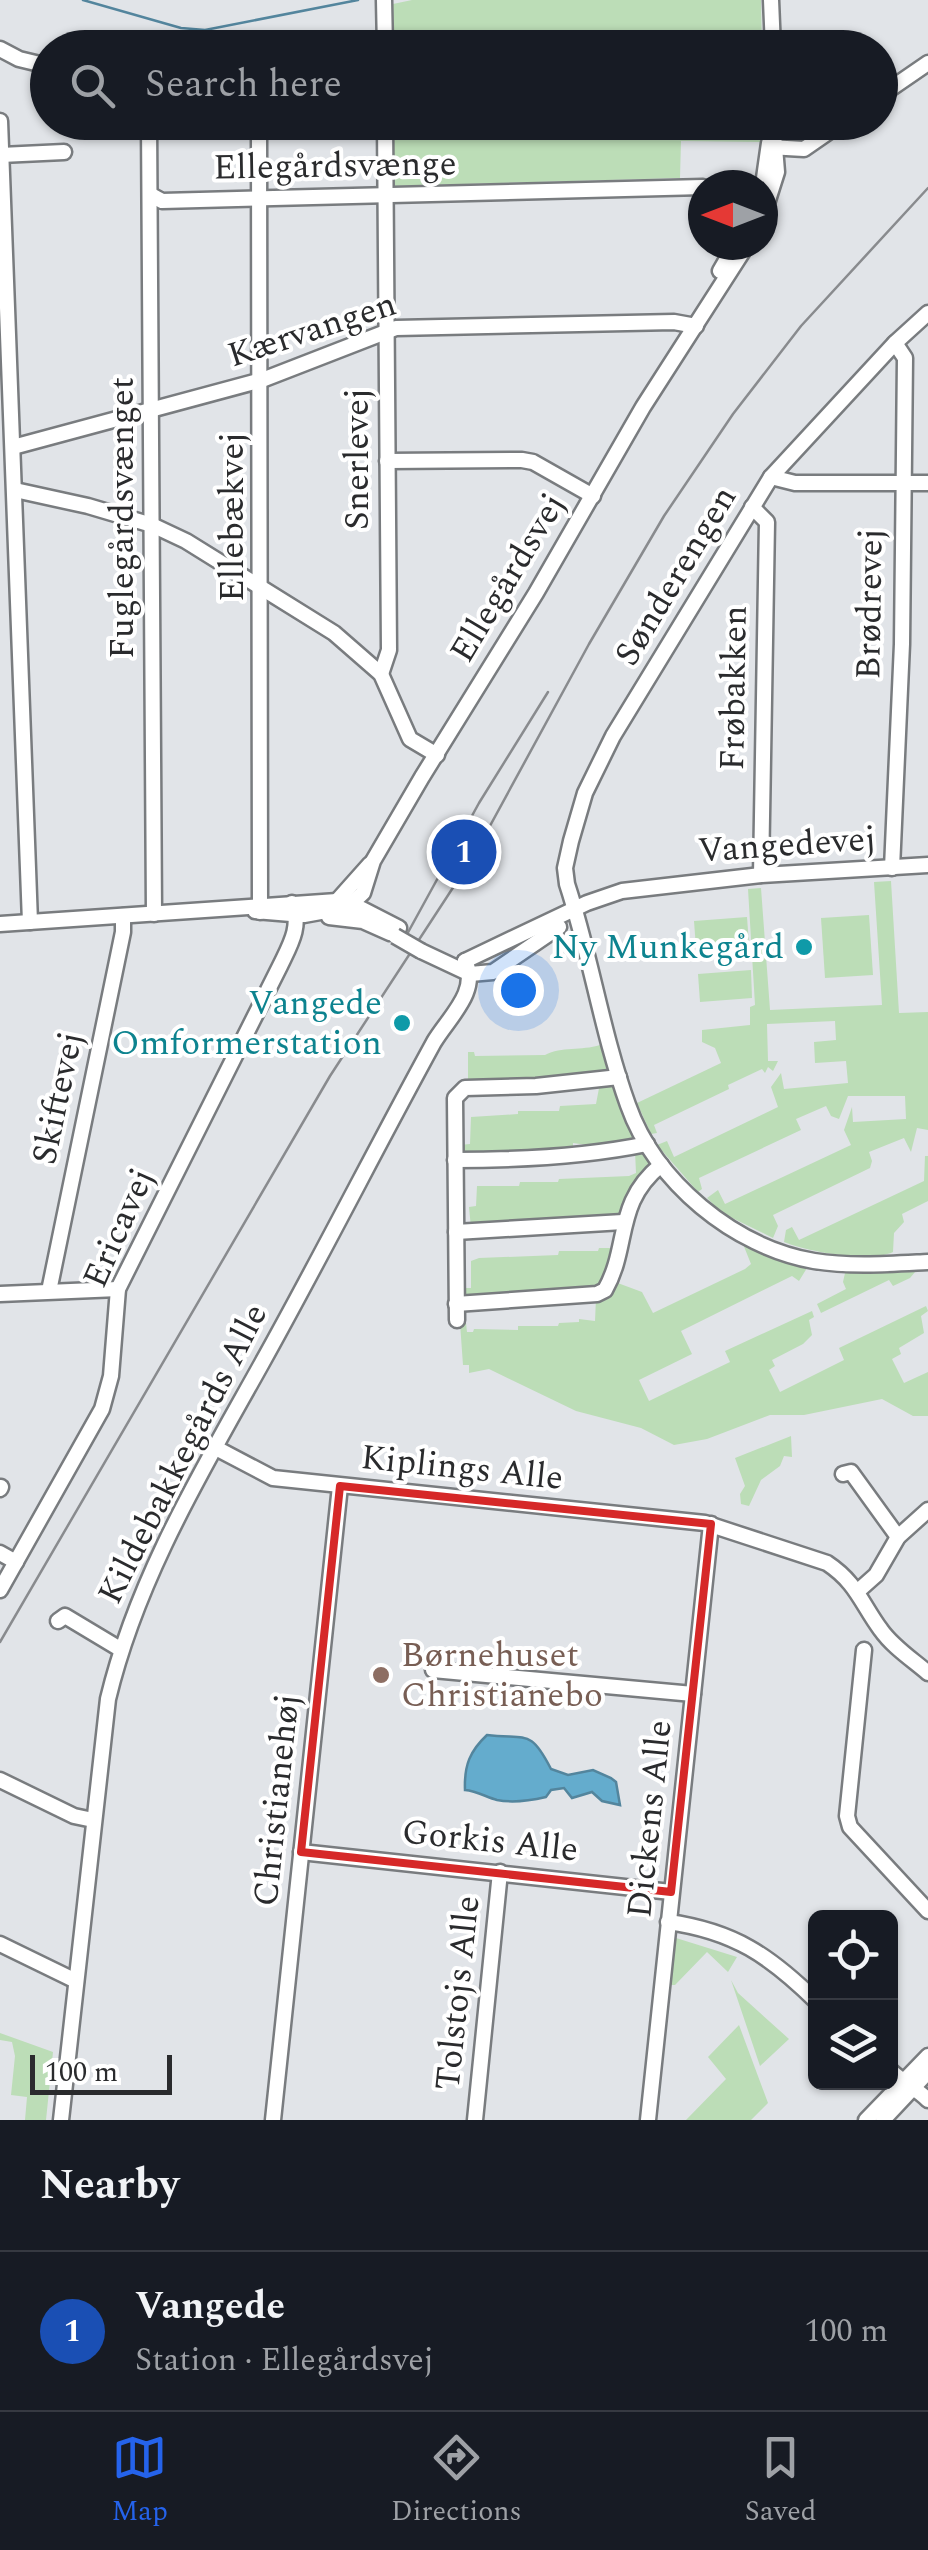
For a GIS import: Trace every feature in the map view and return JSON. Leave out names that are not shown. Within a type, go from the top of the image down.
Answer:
[{"type":"street","points":[[384,0],[385,30]]},
{"type":"street","points":[[771,0],[772,30]]},
{"type":"street","points":[[0,50],[30,62]]},
{"type":"street","points":[[898,84],[928,63]]},
{"type":"street","points":[[0,122],[13,447],[7,472],[15,490],[30,922]]},
{"type":"street","name":"Fuglegårdsvænget","points":[[149,140],[154,914]]},
{"type":"street","name":"Ellebækvej","points":[[255,909],[262,588],[259,140]]},
{"type":"street","name":"Snerlevej","points":[[381,674],[388,650],[385,140]]},
{"type":"street","points":[[773,140],[777,170]]},
{"type":"street","points":[[773,147],[804,148],[816,140]]},
{"type":"street","points":[[767,170],[773,147]]},
{"type":"street","points":[[1,154],[64,152]]},
{"type":"street","name":"Ellegårdsvænge","points":[[151,195],[162,200],[688,186]]},
{"type":"street","name":"Ellegårdsvej","points":[[696,326],[710,288],[727,260]]},
{"type":"street","name":"Ellegårdsvej","points":[[355,895],[644,407],[738,260]]},
{"type":"street","name":"Sønderengen","points":[[928,312],[771,477],[613,736],[585,793],[565,868],[629,1110],[661,1165],[696,1201],[737,1232],[789,1256],[850,1265],[928,1262]]},
{"type":"street","name":"Kærvangen","points":[[13,447],[262,380],[386,330],[674,322],[696,326]]},
{"type":"street","name":"Brødrevej","points":[[892,868],[902,644],[905,358],[895,344]]},
{"type":"street","points":[[387,462],[522,460],[533,462],[592,496]]},
{"type":"street","points":[[771,477],[795,483],[928,483]]},
{"type":"street","points":[[15,490],[152,525],[186,541],[334,633],[381,674],[410,739],[436,755]]},
{"type":"street","name":"Frøbakken","points":[[752,507],[766,522],[761,875]]},
{"type":"street","name":"Vangedevej","points":[[474,978],[611,894],[761,875],[928,865]]},
{"type":"street","points":[[295,912],[355,895]]},
{"type":"street","points":[[295,912],[355,895]]},
{"type":"street","points":[[355,895],[363,922]]},
{"type":"street","points":[[355,895],[423,949],[474,978],[539,928]]},
{"type":"street","points":[[0,924],[255,909],[398,930]]},
{"type":"street","name":"Ericavej","points":[[0,1590],[102,1409],[110,1376],[118,1289],[287,949],[295,912]]},
{"type":"street","name":"Vangedevej","points":[[474,978],[539,928],[575,913]]},
{"type":"street","name":"Skiftevej","points":[[49,1291],[123,932],[122,916]]},
{"type":"street","name":"Kildebakkegårds Alle","points":[[61,2120],[108,1699],[120,1650],[156,1561],[214,1447],[442,1028],[474,978]]},
{"type":"street","points":[[619,1076],[536,1086],[465,1088],[455,1098],[456,1312],[605,1290],[624,1222],[639,1188],[661,1165]]},
{"type":"street","points":[[455,1160],[514,1159],[647,1144]]},
{"type":"street","points":[[456,1232],[624,1222]]},
{"type":"street","points":[[0,1294],[118,1289]]},
{"type":"street","name":"Kiplings Alle","points":[[214,1447],[266,1476],[711,1524],[827,1564],[858,1591]]},
{"type":"street","points":[[843,1474],[851,1472],[898,1538]]},
{"type":"street","name":"Christianehøj","points":[[273,2120],[340,1486]]},
{"type":"street","points":[[928,1510],[898,1538],[876,1574],[858,1591],[884,1634],[928,1673]]},
{"type":"street","name":"Dickens Alle","points":[[648,2120],[711,1524]]},
{"type":"street","points":[[0,1553],[16,1562]]},
{"type":"street","points":[[58,1622],[64,1616],[120,1650]]},
{"type":"street","points":[[864,1650],[847,1816],[850,1827],[928,1910]]},
{"type":"street","points":[[433,1670],[693,1694]]},
{"type":"street","points":[[0,1780],[74,1816],[93,1820]]},
{"type":"street","name":"Gorkis Alle","points":[[302,1852],[672,1892]]},
{"type":"street","name":"Tolstojs Alle","points":[[475,2120],[500,1872]]},
{"type":"street","points":[[668,1922],[722,1934],[746,1944],[782,1968],[815,2000]]},
{"type":"street","points":[[0,1944],[76,1981]]},
{"type":"street","points":[[883,2120],[928,2056]]},
{"type":"street","points":[[866,2120],[928,2072]]},
{"type":"street","points":[[898,2076],[928,2100]]},
{"type":"highlighted area","points":[[340,1486],[711,1524],[671,1892],[301,1852]]},
{"type":"green space","points":[[412,0],[761,0],[762,30],[394,30],[393,4]]},
{"type":"green space","points":[[394,140],[762,140],[681,141],[680,178],[394,186]]},
{"type":"green space","points":[[891,881],[899,1013],[928,1012],[928,1130],[917,1128],[911,1152],[904,1138],[869,1152],[870,1168],[773,1215],[778,1226],[773,1238],[722,1213],[707,1198],[718,1190],[725,1204],[851,1145],[844,1130],[852,1107],[853,1122],[906,1119],[905,1096],[848,1096],[839,1119],[831,1116],[826,1106],[796,1119],[801,1130],[699,1178],[702,1189],[698,1192],[657,1145],[667,1141],[674,1157],[778,1107],[771,1087],[781,1073],[784,1089],[848,1083],[846,1061],[815,1063],[814,1042],[836,1040],[835,1021],[767,1024],[768,1061],[778,1061],[773,1071],[768,1067],[765,1073],[762,1069],[728,1085],[729,1089],[654,1125],[657,1133],[651,1134],[637,1103],[721,1063],[715,1048],[702,1042],[702,1030],[750,1025],[750,1007],[755,1005],[748,889],[761,888],[770,1010],[882,1005],[874,882]]},
{"type":"green space","points":[[869,915],[873,975],[825,978],[821,918]]},
{"type":"green space","points":[[747,917],[749,944],[696,948],[694,921]]},
{"type":"green space","points":[[751,970],[752,998],[700,1002],[698,974]]},
{"type":"green space","points":[[600,1045],[608,1074],[546,1076],[546,1081],[538,1082],[537,1077],[480,1079],[479,1084],[468,1084],[468,1052],[475,1056],[545,1055]]},
{"type":"green space","points":[[611,1082],[636,1142],[587,1149],[587,1145],[573,1143],[573,1150],[461,1155],[459,1145],[470,1144],[471,1117],[559,1111],[560,1106],[596,1104],[600,1083]]},
{"type":"green space","points":[[640,1149],[652,1167],[622,1215],[471,1228],[469,1207],[476,1206],[477,1186],[629,1176],[636,1173],[635,1151]]},
{"type":"green space","points":[[925,1156],[928,1201],[902,1214],[904,1222],[894,1233],[893,1252],[839,1255],[784,1242],[786,1230],[792,1227],[799,1240],[924,1181]]},
{"type":"green space","points":[[743,1244],[774,1259],[807,1268],[799,1281],[792,1276],[681,1331],[692,1354],[639,1380],[649,1401],[730,1362],[725,1351],[812,1311],[812,1335],[772,1360],[775,1366],[769,1370],[780,1392],[844,1360],[839,1348],[926,1306],[928,1311],[921,1316],[924,1333],[899,1348],[901,1354],[892,1359],[904,1383],[928,1372],[928,1416],[913,1416],[882,1399],[804,1415],[770,1415],[707,1439],[674,1445],[641,1428],[576,1411],[489,1369],[469,1373],[469,1365],[463,1365],[460,1323],[466,1323],[467,1332],[473,1332],[558,1326],[579,1319],[595,1321],[596,1298],[615,1282],[642,1292],[653,1313],[745,1269],[751,1264]]},
{"type":"green space","points":[[614,1248],[601,1289],[460,1297],[460,1288],[471,1288],[471,1261],[479,1258],[558,1255],[559,1251]]},
{"type":"green space","points":[[915,1272],[893,1286],[889,1280],[821,1313],[817,1304],[846,1289],[845,1273]]},
{"type":"green space","points":[[791,1436],[792,1457],[784,1456],[780,1466],[761,1480],[749,1506],[741,1504],[740,1494],[745,1486],[735,1458]]},
{"type":"green space","points":[[676,1938],[737,1957],[728,1972],[707,1952],[675,1985],[670,1985]]},
{"type":"green space","points":[[731,1980],[738,1993],[789,2039],[760,2066]]},
{"type":"green space","points":[[739,2025],[768,2103],[751,2120],[686,2120],[726,2079],[708,2057]]},
{"type":"green space","points":[[0,2033],[53,2052],[46,2120],[25,2120],[27,2097],[11,2095],[15,2056],[12,2042],[0,2040]]},
{"type":"water","points":[[487,1735],[526,1739],[538,1747],[551,1769],[568,1775],[593,1770],[611,1778],[616,1782],[620,1805],[602,1801],[592,1792],[572,1798],[564,1788],[551,1790],[546,1797],[516,1801],[497,1800],[465,1790],[469,1759]]},
{"type":"waterway","points":[[83,0],[181,28],[205,30],[358,0]]},
{"type":"tram line","points":[[0,1642],[330,1076],[473,857],[664,516],[733,414],[801,326],[928,188]]},
{"type":"tram line","points":[[400,947],[479,803],[548,692]]},
{"type":"place","name":"Vangede","points":[[464,852]]},
{"type":"place","name":"Ny Munkegård","points":[[804,947]]},
{"type":"place","name":"Vangede Omformerstation","points":[[402,1023]]},
{"type":"place","name":"Børnehuset Christianebo","points":[[381,1675]]}]
